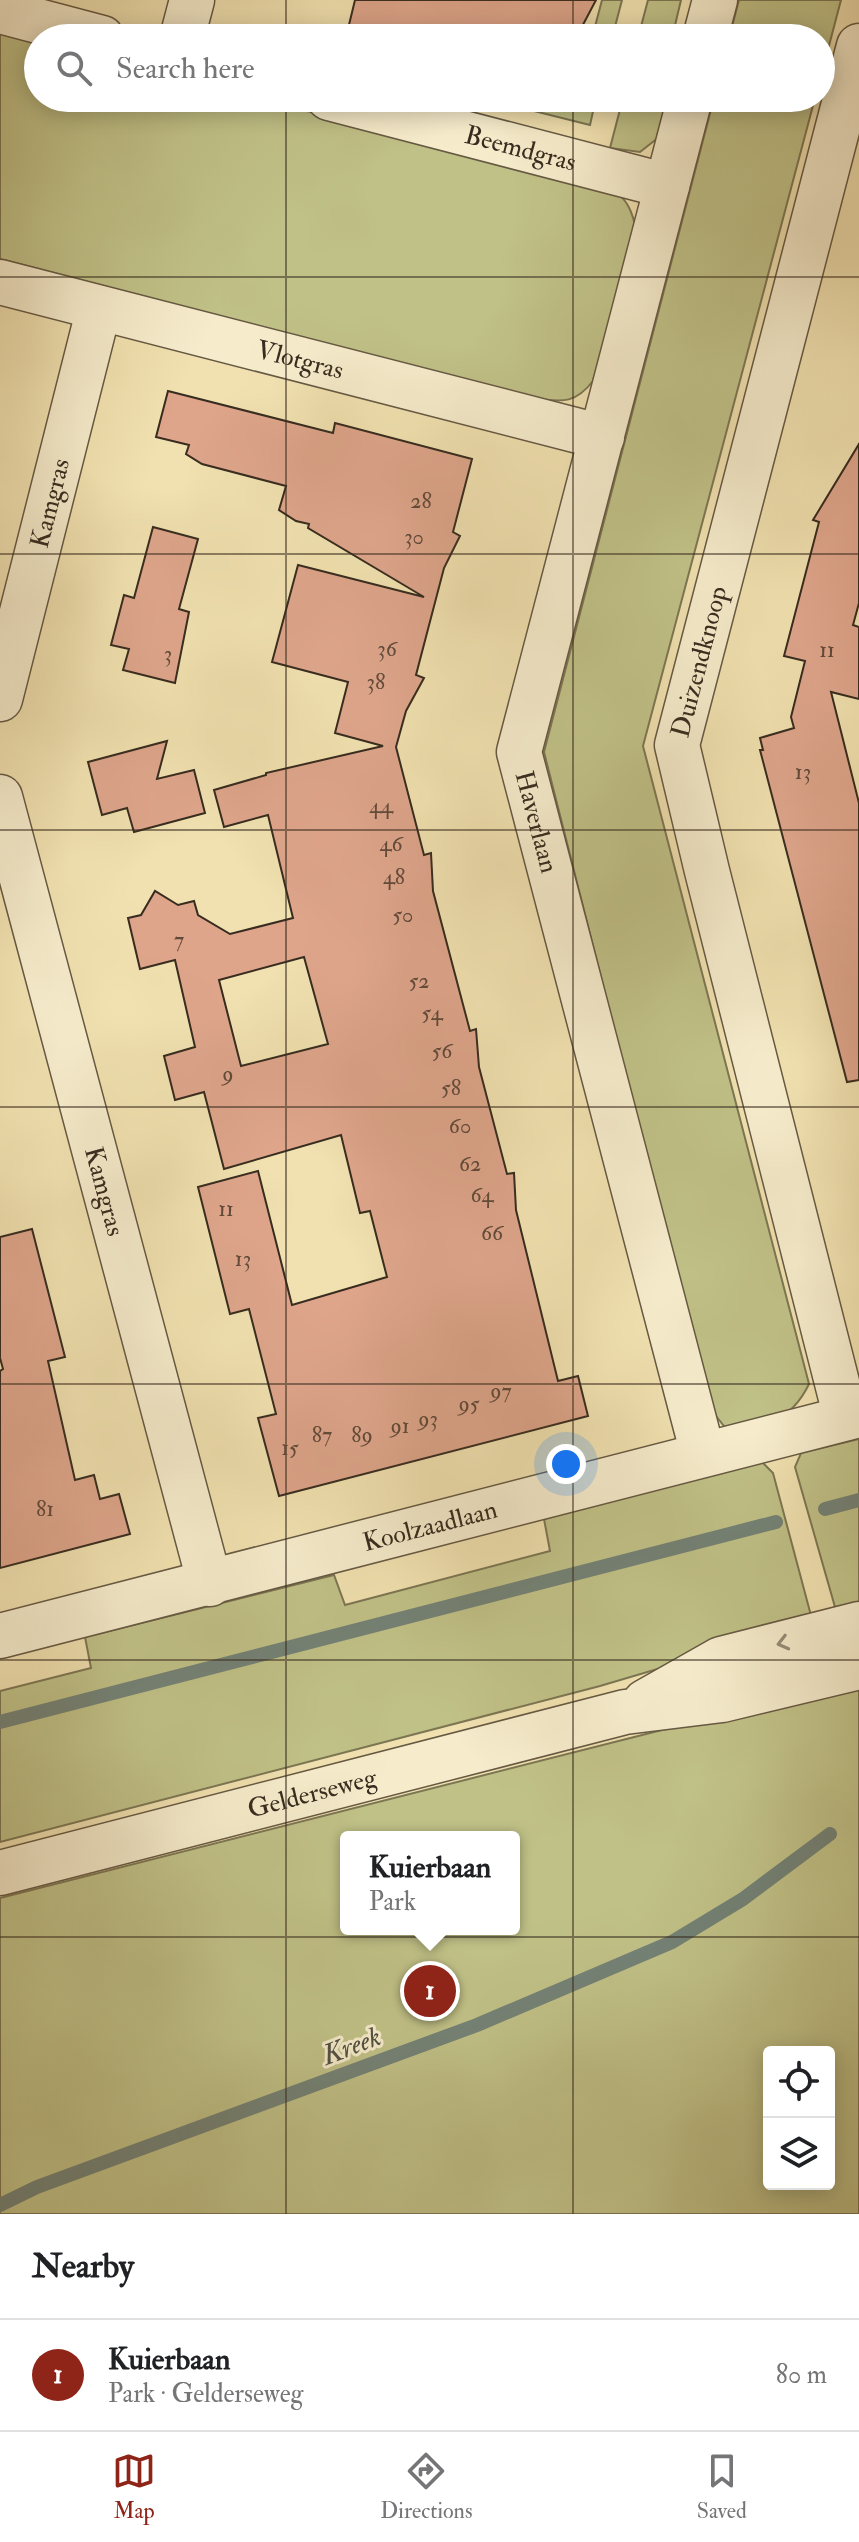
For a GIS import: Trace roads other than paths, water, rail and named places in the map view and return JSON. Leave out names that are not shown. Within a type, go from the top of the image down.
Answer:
[{"type":"street","points":[[186,24],[192,0]]},
{"type":"street","points":[[709,24],[715,0]]},
{"type":"street","points":[[0,11],[49,24]]},
{"type":"street","name":"Duizendknoop","points":[[853,1416],[710,887],[677,745],[859,46]]},
{"type":"street","name":"Beemdgras","points":[[383,112],[667,186]]},
{"type":"street","name":"Haverlaan","points":[[686,112],[519,752],[703,1454]]},
{"type":"street","name":"Vlotgras","points":[[0,282],[602,437]]},
{"type":"street","name":"Kamgras","points":[[0,699],[99,308]]},
{"type":"street","name":"Kamgras","points":[[0,797],[210,1584]]},
{"type":"street","name":"Koolzaadlaan","points":[[0,1636],[853,1416]]},
{"type":"street","name":"Gelderseweg","points":[[625,1712],[721,1659],[859,1624]]},
{"type":"street","name":"Gelderseweg","points":[[0,1873],[625,1712],[722,1700],[859,1667]]},
{"type":"waterway","points":[[825,1509],[859,1500]]},
{"type":"waterway","points":[[0,1722],[776,1522]]},
{"type":"waterway","name":"Kreek","points":[[0,2205],[37,2187],[477,2025],[672,1942],[743,1899],[830,1834]]},
{"type":"place","name":"Kuierbaan","points":[[430,1991]]}]
